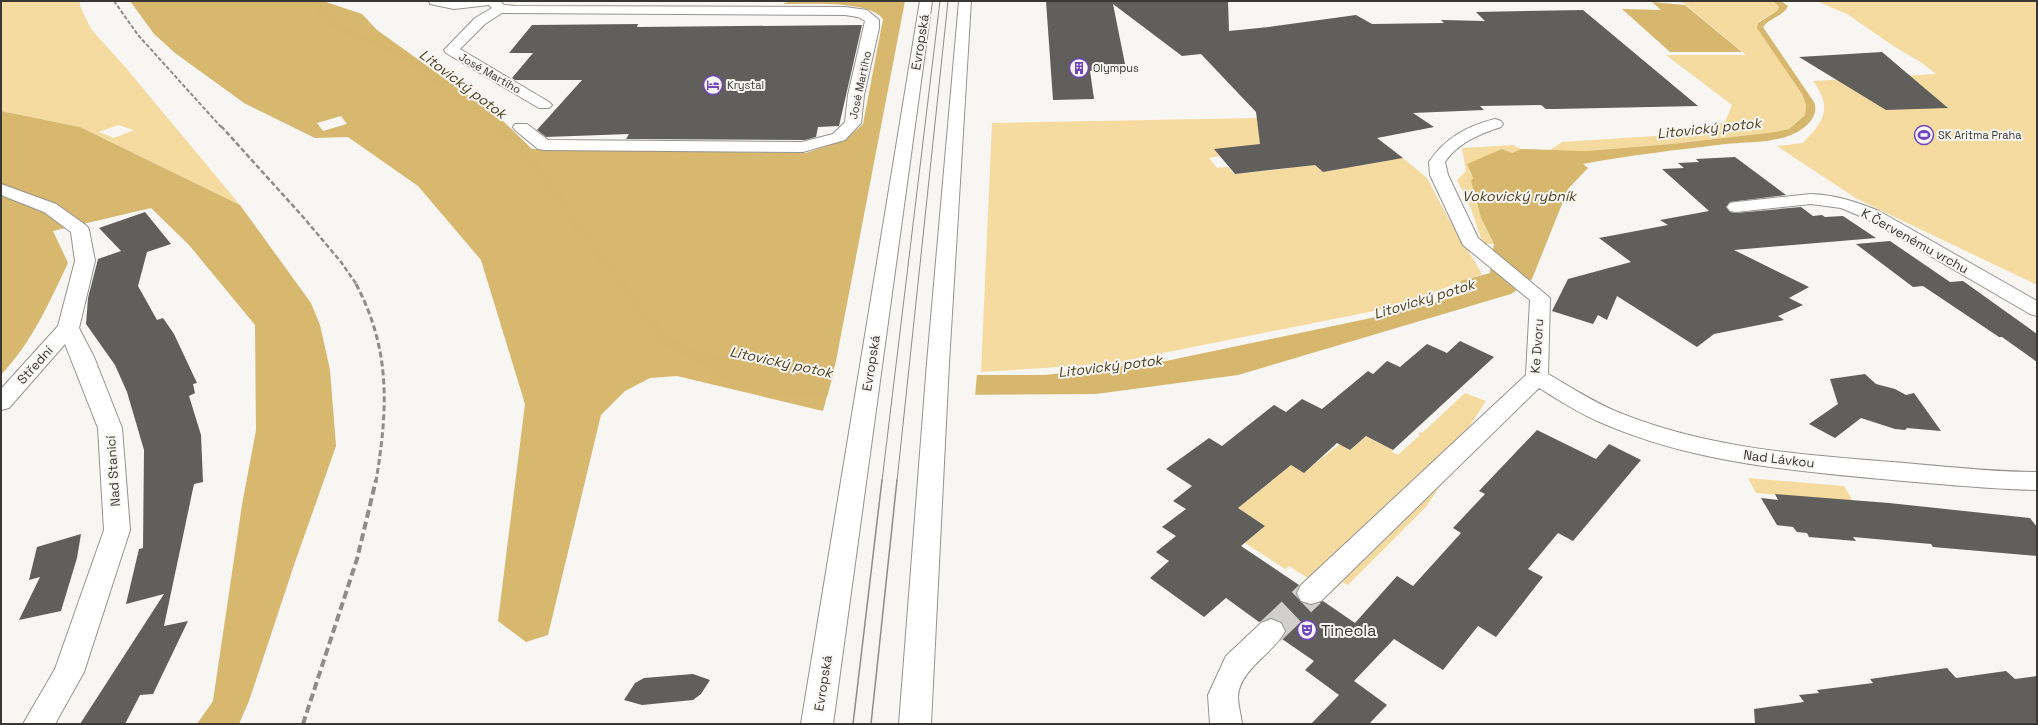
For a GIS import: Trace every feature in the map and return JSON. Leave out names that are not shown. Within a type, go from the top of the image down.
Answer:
[{"type":"street","name":"José Martího","points":[[435,1],[442,4],[685,6],[845,11],[862,13],[872,20],[872,28],[856,95],[853,123],[839,137],[803,147],[544,145],[520,127]]},
{"type":"street","name":"Evropská","points":[[817,724],[926,1]]},
{"type":"street","points":[[914,724],[938,363],[965,1]]},
{"type":"street","name":"José Martího","points":[[494,4],[480,21],[451,50],[544,105]]},
{"type":"street","name":"Ke Dvoru","points":[[1311,593],[1537,376],[1540,298],[1470,240],[1439,175],[1437,162],[1442,154],[1470,132],[1495,124]]},
{"type":"street","points":[[1,189],[50,208],[80,230],[85,261],[68,328]]},
{"type":"street","name":"K Červenému vrchu","points":[[1736,207],[1811,199],[1846,204],[1873,215],[2037,310]]},
{"type":"street","name":"Střední","points":[[1,403],[68,328]]},
{"type":"street","name":"Nad Stanicí","points":[[40,724],[69,672],[117,530],[110,428],[83,357],[68,328]]},
{"type":"street","name":"Nad Lávkou","points":[[1537,376],[1609,418],[1652,434],[1699,447],[1756,458],[1853,468],[2009,481],[2037,481]]},
{"type":"street","points":[[1226,724],[1223,695],[1236,665],[1271,631]]},
{"type":"shaded area","points":[[1,1],[80,1],[80,6],[91,29],[126,68],[240,205],[80,127],[1,111]],"holes":[[[118,125],[134,130],[114,138],[99,132]]]},
{"type":"shaded area","points":[[130,1],[323,1],[362,14],[377,30],[500,118],[532,149],[806,153],[845,140],[863,124],[883,19],[876,13],[852,6],[837,4],[783,4],[790,1],[905,1],[836,361],[823,411],[677,376],[650,378],[625,391],[601,415],[548,635],[526,642],[498,621],[525,404],[481,260],[418,186],[348,137],[315,138],[244,103],[175,53],[154,34]],"holes":[[[341,116],[347,124],[323,131],[317,123]]]},
{"type":"shaded area","points":[[1681,1],[1773,1],[1779,7],[1777,11],[1758,22],[1802,94],[1806,105],[1805,115],[1789,129],[1775,132],[1671,144],[1586,151],[1550,150],[1562,142],[1654,136],[1725,122],[1732,105],[1666,55],[1746,55]]},
{"type":"shaded area","name":"SK Aritma Praha","points":[[1816,1],[2037,1],[2037,285],[1857,199],[1777,146],[1803,143],[1821,121],[1824,107],[1823,99],[1813,81],[1936,74],[1922,63],[1892,45],[1847,14]]},
{"type":"shaded area","points":[[1,111],[80,127],[240,205],[311,303],[320,325],[330,370],[336,446],[294,565],[249,701],[239,724],[197,724],[213,701],[242,505],[256,430],[255,325],[189,245],[151,208],[53,231],[68,263],[31,336],[1,375]]},
{"type":"shaded area","points":[[1257,118],[1366,129],[1391,149],[1311,162],[1323,172],[1403,158],[1427,178],[1446,214],[1482,274],[1394,307],[1108,364],[981,372],[992,123]],"holes":[[[1215,149],[1278,154],[1291,168],[1234,174],[1228,167],[1217,168],[1209,158],[1220,156]]]},
{"type":"shaded area","points":[[1514,145],[1521,149],[1469,171],[1473,178],[1471,181],[1481,218],[1494,244],[1483,244],[1470,206],[1457,180],[1466,171],[1462,148]]},
{"type":"shaded area","points":[[1465,393],[1486,401],[1462,438],[1458,459],[1426,507],[1348,585],[1342,582],[1331,593],[1289,566],[1285,569],[1245,543],[1265,526],[1238,508],[1274,479],[1263,448],[1304,472],[1340,444],[1350,450],[1366,436],[1393,450],[1391,451],[1398,455],[1420,435],[1418,434],[1420,432],[1422,433]]},
{"type":"shaded area","points":[[1748,478],[1844,486],[1853,501],[1756,493]]},
{"type":"water","name":"Vokovický rybník","points":[[1773,1],[1781,1],[1788,6],[1783,13],[1769,21],[1763,27],[1814,102],[1815,113],[1810,122],[1796,133],[1776,140],[1725,144],[1583,164],[1588,168],[1568,189],[1532,279],[1511,294],[1238,375],[1096,394],[793,396],[737,388],[673,345],[752,364],[797,371],[1045,375],[1166,361],[1395,313],[1465,294],[1460,281],[1490,273],[1494,244],[1481,218],[1471,181],[1473,178],[1467,164],[1502,149],[1512,153],[1521,149],[1586,151],[1671,144],[1775,132],[1789,129],[1805,115],[1806,105],[1802,94],[1757,28],[1758,23],[1777,11],[1779,7]]},
{"type":"water","points":[[1652,2],[1685,5],[1742,52],[1670,52],[1622,9],[1661,10]]},
{"type":"pier","points":[[834,370],[977,373],[975,397],[827,398]]},
{"type":"building","points":[[1046,1],[1228,1],[1229,31],[1356,15],[1372,24],[1444,23],[1441,20],[1485,21],[1476,12],[1583,10],[1698,106],[1546,109],[1541,105],[1480,106],[1484,110],[1413,113],[1434,127],[1377,138],[1403,158],[1323,172],[1315,165],[1235,174],[1214,149],[1260,144],[1256,112],[1201,54],[1182,56],[1113,4],[1125,64],[1090,71],[1094,99],[1053,100]]},
{"type":"building","name":"Krystal","points":[[638,24],[637,27],[862,25],[839,126],[818,127],[816,137],[805,140],[626,139],[629,134],[546,137],[537,130],[582,80],[515,80],[512,78],[533,53],[509,53],[532,25]]},
{"type":"building","points":[[1882,52],[1948,108],[1886,110],[1799,57]]},
{"type":"building","points":[[1735,157],[1786,195],[1730,202],[1726,207],[1730,212],[1736,213],[1801,207],[1813,216],[1843,216],[1876,238],[1734,250],[1809,287],[1789,298],[1803,305],[1778,316],[1784,320],[1714,334],[1697,347],[1617,296],[1607,320],[1598,315],[1593,324],[1552,311],[1568,279],[1631,262],[1599,238],[1668,225],[1660,220],[1709,211],[1662,169],[1684,168],[1678,163],[1699,162],[1696,159]]},
{"type":"building","points":[[145,212],[171,244],[147,252],[138,286],[157,320],[163,318],[174,334],[197,383],[193,384],[195,393],[189,396],[201,435],[203,482],[194,484],[164,626],[188,621],[153,694],[140,695],[125,724],[80,724],[164,594],[126,604],[139,549],[143,548],[144,450],[127,392],[115,365],[86,324],[88,298],[98,259],[121,251],[99,228]]},
{"type":"building","points":[[1890,241],[1950,282],[1963,281],[2037,334],[2037,362],[2002,337],[1999,337],[1923,286],[1913,287],[1856,244]]},
{"type":"building","points":[[1460,341],[1494,357],[1393,450],[1366,436],[1350,450],[1337,443],[1304,473],[1291,465],[1238,508],[1265,526],[1241,546],[1299,585],[1296,594],[1301,602],[1311,605],[1323,601],[1355,623],[1397,576],[1413,586],[1461,533],[1453,528],[1485,494],[1479,491],[1537,430],[1596,459],[1609,444],[1641,460],[1573,541],[1558,533],[1528,569],[1543,577],[1496,637],[1478,626],[1443,670],[1394,639],[1354,681],[1387,705],[1369,724],[1311,724],[1339,695],[1305,670],[1314,661],[1282,639],[1286,630],[1282,622],[1270,618],[1259,622],[1226,598],[1204,617],[1150,578],[1169,561],[1156,552],[1176,536],[1162,527],[1186,509],[1173,501],[1192,486],[1166,469],[1209,438],[1222,446],[1274,405],[1286,412],[1302,399],[1322,409],[1368,371],[1373,374],[1387,361],[1400,367],[1427,344],[1447,353]]},
{"type":"building","points":[[1865,374],[1876,384],[1895,389],[1906,395],[1914,393],[1941,431],[1907,428],[1905,430],[1895,429],[1861,418],[1835,438],[1809,424],[1838,404],[1830,379]]},
{"type":"building","points":[[1775,494],[1889,503],[2030,518],[2037,527],[2037,556],[1933,547],[1931,544],[1853,537],[1856,541],[1809,537],[1807,533],[1797,532],[1793,527],[1777,525],[1761,498],[1778,500]]},
{"type":"building","points":[[81,534],[77,558],[61,611],[19,620],[40,577],[29,580],[37,547]]},
{"type":"building","points":[[1947,668],[1956,678],[2006,671],[2015,679],[2037,676],[2037,724],[1755,724],[1754,709],[1804,702],[1799,695],[1819,693],[1817,690],[1873,683],[1870,679]]},
{"type":"building","points":[[693,674],[710,680],[701,694],[693,700],[642,705],[624,700],[635,683],[644,678]]},
{"type":"waterway","name":"Litovický potok","points":[[315,1],[330,22],[406,58],[485,114],[499,127]]},
{"type":"waterway","name":"Litovický potok","points":[[498,126],[517,143],[622,285]]},
{"type":"waterway","name":"Litovický potok","points":[[621,284],[661,337],[683,349]]},
{"type":"tunnel","points":[[1271,631],[1311,593]]},
{"type":"tram line","points":[[882,481],[940,1]]},
{"type":"tram line","points":[[897,481],[948,1]]},
{"type":"tram line","points":[[853,724],[882,480]]},
{"type":"tram line","points":[[871,724],[897,480]]},
{"type":"railway","points":[[114,1],[138,35],[221,127]]},
{"type":"railway","points":[[221,126],[304,218],[341,262],[357,285]]},
{"type":"railway","points":[[356,284],[376,332],[384,380],[383,429],[376,481]]},
{"type":"railway","points":[[303,724],[357,559],[376,480]]},
{"type":"place","name":"Olympus","points":[[1079,68]]},
{"type":"place","name":"Krystal","points":[[713,85]]},
{"type":"place","name":"SK Aritma Praha","points":[[1924,135]]},
{"type":"place","name":"Tineola","points":[[1307,630]]}]
